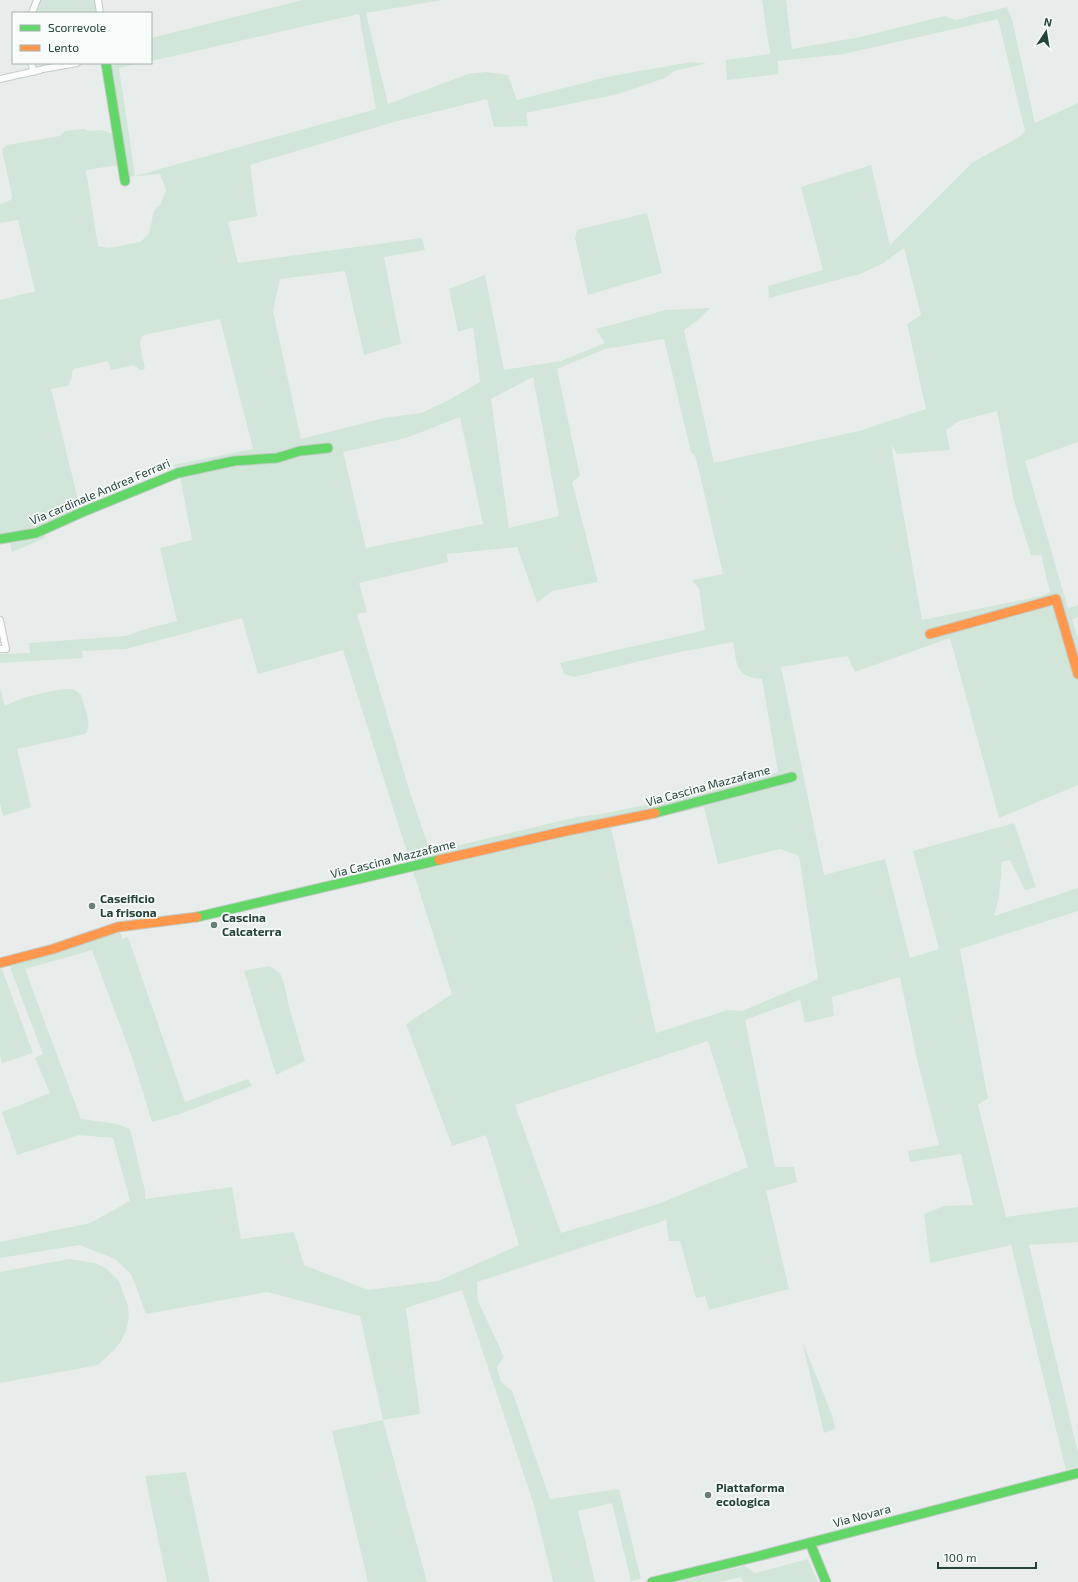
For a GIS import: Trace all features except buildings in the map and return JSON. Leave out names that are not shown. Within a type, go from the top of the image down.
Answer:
[{"type":"street","points":[[32,12],[37,0]]},
{"type":"street","points":[[98,0],[100,12]]},
{"type":"street","points":[[33,64],[39,70]]},
{"type":"street","points":[[0,79],[72,64]]},
{"type":"street","points":[[105,64],[125,181]]},
{"type":"street","name":"Via cardinale Andrea Ferrari","points":[[0,539],[36,533],[178,473],[243,460],[277,458],[300,451],[328,448]]},
{"type":"street","points":[[930,634],[1056,599],[1078,674]]},
{"type":"street","points":[[0,620],[6,648],[0,649]]},
{"type":"street","name":"Via Cascina Mazzafame","points":[[0,963],[53,949],[118,927],[198,917],[421,864],[566,831],[650,814],[792,777]]},
{"type":"street","name":"Via Novara","points":[[652,1582],[810,1543],[977,1498],[1078,1473]]},
{"type":"street","points":[[810,1543],[826,1582]]},
{"type":"green space","points":[[39,0],[95,0],[98,12],[33,12]]},
{"type":"green space","points":[[302,0],[442,0],[366,13],[388,104],[468,74],[487,72],[508,75],[517,100],[611,76],[692,62],[707,63],[674,71],[665,78],[618,94],[526,113],[528,126],[494,127],[487,99],[394,122],[250,165],[257,216],[228,222],[238,263],[422,238],[425,250],[384,257],[401,344],[364,355],[345,271],[280,279],[273,311],[301,439],[384,418],[421,413],[447,401],[480,382],[473,327],[458,332],[449,289],[485,275],[504,370],[561,361],[605,343],[596,329],[666,310],[710,308],[697,321],[684,330],[714,463],[859,431],[926,409],[907,324],[921,315],[904,248],[882,264],[860,274],[769,298],[768,286],[823,270],[801,187],[871,165],[890,245],[973,162],[1021,136],[1025,131],[998,19],[844,54],[778,61],[778,74],[727,80],[726,60],[770,54],[762,0],[786,0],[792,49],[860,37],[945,16],[955,20],[1007,7],[1012,19],[1035,123],[1078,103],[1078,442],[1025,461],[1068,608],[1078,605],[1078,617],[1072,619],[1078,638],[1078,785],[999,818],[950,638],[855,672],[847,656],[781,667],[824,875],[885,859],[910,958],[939,949],[913,851],[1014,823],[1036,887],[1025,890],[1010,860],[1002,862],[999,898],[994,916],[1078,888],[1078,911],[960,949],[988,1098],[978,1105],[1006,1217],[1078,1207],[1078,1242],[1029,1245],[1078,1453],[1078,1467],[1066,1470],[1011,1245],[930,1263],[924,1214],[944,1206],[973,1205],[961,1154],[910,1162],[908,1151],[939,1145],[917,1059],[900,977],[832,997],[834,1016],[805,1023],[800,1000],[745,1020],[775,1167],[794,1167],[797,1182],[766,1191],[789,1289],[709,1310],[705,1296],[696,1298],[680,1241],[669,1241],[666,1220],[477,1282],[478,1301],[504,1357],[497,1367],[501,1382],[512,1391],[550,1499],[619,1489],[641,1579],[631,1581],[612,1503],[578,1511],[595,1582],[553,1582],[533,1502],[462,1290],[406,1308],[420,1414],[383,1420],[360,1316],[267,1292],[146,1314],[131,1274],[115,1259],[80,1245],[0,1258],[0,1242],[90,1223],[130,1201],[113,1138],[79,1135],[17,1155],[2,1112],[50,1093],[35,1058],[43,1054],[9,965],[120,931],[122,939],[128,937],[185,1102],[248,1079],[252,1086],[183,1113],[152,1122],[134,1063],[92,950],[25,969],[81,1119],[117,1124],[130,1129],[145,1191],[145,1199],[232,1187],[241,1239],[294,1232],[304,1265],[368,1290],[438,1281],[519,1245],[486,1135],[452,1146],[406,1024],[452,994],[343,650],[258,674],[242,618],[126,649],[82,651],[83,658],[0,663],[0,654],[30,653],[29,643],[125,636],[177,621],[160,548],[192,540],[180,476],[173,465],[253,449],[220,319],[144,335],[141,338],[140,345],[145,369],[140,370],[134,365],[111,370],[108,361],[73,369],[71,381],[68,386],[51,389],[80,508],[43,528],[45,538],[12,552],[9,535],[0,536],[0,300],[35,291],[18,220],[0,223],[0,204],[11,200],[12,196],[2,150],[3,148],[7,145],[60,136],[65,131],[84,129],[88,131],[102,130],[118,136],[109,64],[137,64],[119,68],[135,176],[376,109],[359,14],[152,61],[152,38]],"holes":[[[125,164],[127,177],[160,174],[166,190],[160,205],[154,210],[149,234],[140,242],[109,248],[98,246],[86,170]],[[664,339],[691,452],[695,456],[699,471],[723,574],[692,580],[699,589],[705,630],[560,663],[564,674],[574,677],[670,654],[733,642],[737,663],[742,672],[747,676],[762,679],[778,772],[694,795],[607,813],[577,817],[435,851],[429,848],[409,789],[357,614],[367,612],[359,583],[448,562],[447,554],[517,547],[537,603],[552,591],[598,582],[572,482],[580,476],[557,369],[605,349]],[[533,377],[559,516],[509,528],[491,399]],[[997,411],[1014,501],[1031,555],[1041,555],[1050,592],[1041,596],[922,620],[891,444],[897,454],[950,450],[946,430],[959,421]],[[460,417],[483,524],[366,548],[343,452],[406,438]],[[704,807],[718,864],[780,849],[799,856],[818,979],[742,1011],[728,1010],[656,1033],[611,828]],[[708,1041],[748,1167],[658,1204],[561,1233],[515,1105]]]},
{"type":"green space","points":[[647,213],[662,273],[588,295],[575,238],[577,230]]},
{"type":"green space","points":[[0,688],[5,706],[26,697],[67,689],[75,690],[81,695],[88,721],[85,734],[17,749],[31,807],[3,816],[0,803]]},
{"type":"green space","points":[[269,966],[280,973],[284,983],[289,1007],[305,1061],[276,1075],[244,971]]},
{"type":"green space","points":[[2,969],[33,1053],[2,1063],[0,1056],[0,970]]},
{"type":"green space","points":[[69,1259],[95,1263],[106,1268],[119,1281],[128,1306],[129,1317],[126,1331],[121,1341],[115,1349],[98,1365],[0,1383],[0,1272]]},
{"type":"green space","points":[[802,1341],[832,1415],[835,1429],[824,1433]]},
{"type":"green space","points":[[383,1420],[427,1582],[368,1582],[332,1431]]},
{"type":"green space","points":[[186,1472],[210,1582],[167,1582],[145,1476]]},
{"type":"green space","points":[[808,1559],[818,1582],[743,1582],[741,1577],[721,1582],[675,1582],[745,1566],[755,1573]]},
{"type":"traffic: fast","points":[[106,64],[125,181]]},
{"type":"traffic: fast","points":[[0,539],[36,533],[178,473],[234,461],[277,458],[300,451],[328,448]]},
{"type":"traffic: fast","points":[[655,813],[792,777]]},
{"type":"traffic: fast","points":[[197,917],[439,860]]},
{"type":"traffic: fast","points":[[652,1582],[759,1556],[1078,1473]]},
{"type":"traffic: fast","points":[[810,1543],[826,1582]]},
{"type":"traffic: slow","points":[[930,634],[1056,599],[1078,674]]},
{"type":"traffic: slow","points":[[439,860],[566,831],[655,813]]},
{"type":"traffic: slow","points":[[0,963],[53,949],[118,927],[197,917]]},
{"type":"place","name":"Caseificio La frisona","points":[[92,906]]},
{"type":"place","name":"Cascina Calcaterra","points":[[214,925]]},
{"type":"place","name":"Piattaforma ecologica","points":[[708,1495]]}]
